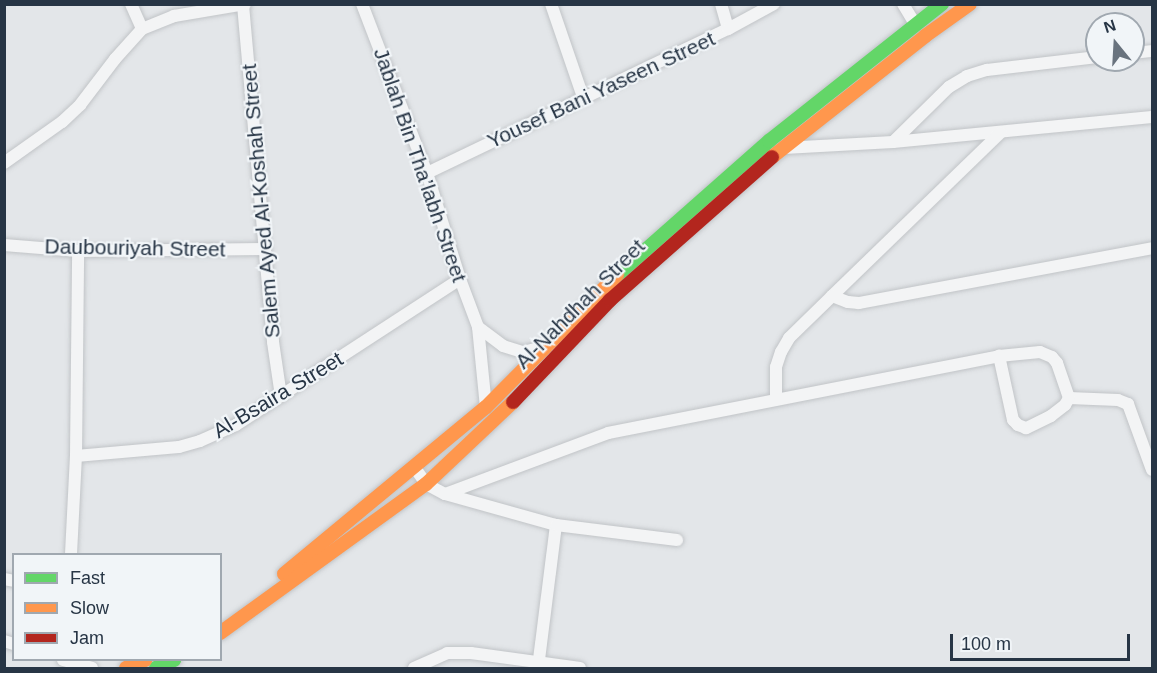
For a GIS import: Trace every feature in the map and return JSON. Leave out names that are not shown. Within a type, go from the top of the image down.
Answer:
[{"type":"street","points":[[131,4],[142,29]]},
{"type":"street","name":"Jablah Bin Tha’labh Street","points":[[362,4],[427,173],[460,279],[478,327],[486,407]]},
{"type":"street","points":[[551,4],[584,97]]},
{"type":"street","points":[[721,4],[728,29]]},
{"type":"street","name":"Yousef Bani Yaseen Street","points":[[427,173],[728,29],[774,4]]},
{"type":"street","points":[[903,4],[915,24]]},
{"type":"street","name":"Al-Nahdhah Street","points":[[222,619],[285,573],[415,468],[486,407],[544,346],[620,272],[769,141],[942,4]]},
{"type":"street","name":"Al-Nahdhah Street","points":[[222,632],[426,484],[492,424],[631,279],[782,148],[925,36],[970,4]]},
{"type":"street","points":[[4,163],[62,122],[80,105],[115,59],[142,29],[174,16],[244,5]]},
{"type":"street","name":"Salem Ayed Al-Koshah Street","points":[[244,5],[273,342],[281,396]]},
{"type":"street","points":[[893,142],[949,87],[967,76],[987,70],[1085,58]]},
{"type":"street","points":[[782,148],[893,142],[1152,117]]},
{"type":"street","points":[[776,399],[776,367],[789,338],[1001,132]]},
{"type":"street","name":"Daubouriyah Street","points":[[4,245],[78,251],[266,249]]},
{"type":"street","points":[[832,296],[859,303],[1152,248]]},
{"type":"street","points":[[71,553],[76,456],[78,251]]},
{"type":"street","name":"Al-Bsaira Street","points":[[76,456],[146,451],[200,441],[236,425],[460,279]]},
{"type":"street","points":[[478,327],[503,346],[523,352],[544,346]]},
{"type":"street","points":[[445,494],[608,433],[999,356],[1030,352],[1047,353],[1057,363],[1069,398],[1065,405],[1051,416],[1026,428],[1018,425],[1011,414],[999,356]]},
{"type":"street","points":[[1069,398],[1118,400],[1128,404],[1152,470]]},
{"type":"street","points":[[415,468],[426,484],[445,494],[556,525],[678,540]]},
{"type":"street","points":[[539,666],[556,525]]},
{"type":"street","points":[[414,669],[426,661],[447,653],[471,653],[539,666],[580,669]]},
{"type":"street","points":[[66,661],[92,669]]},
{"type":"street","points":[[126,669],[144,661]]},
{"type":"traffic: fast","points":[[617,275],[769,141],[942,4]]},
{"type":"traffic: fast","points":[[156,668],[172,661]]},
{"type":"traffic: slow","points":[[772,157],[925,36],[970,4]]},
{"type":"traffic: slow","points":[[284,574],[486,407],[617,275]]},
{"type":"traffic: slow","points":[[222,632],[426,484],[513,402]]},
{"type":"traffic: slow","points":[[126,668],[143,661]]},
{"type":"traffic: jam","points":[[513,402],[610,300],[772,157]]}]
